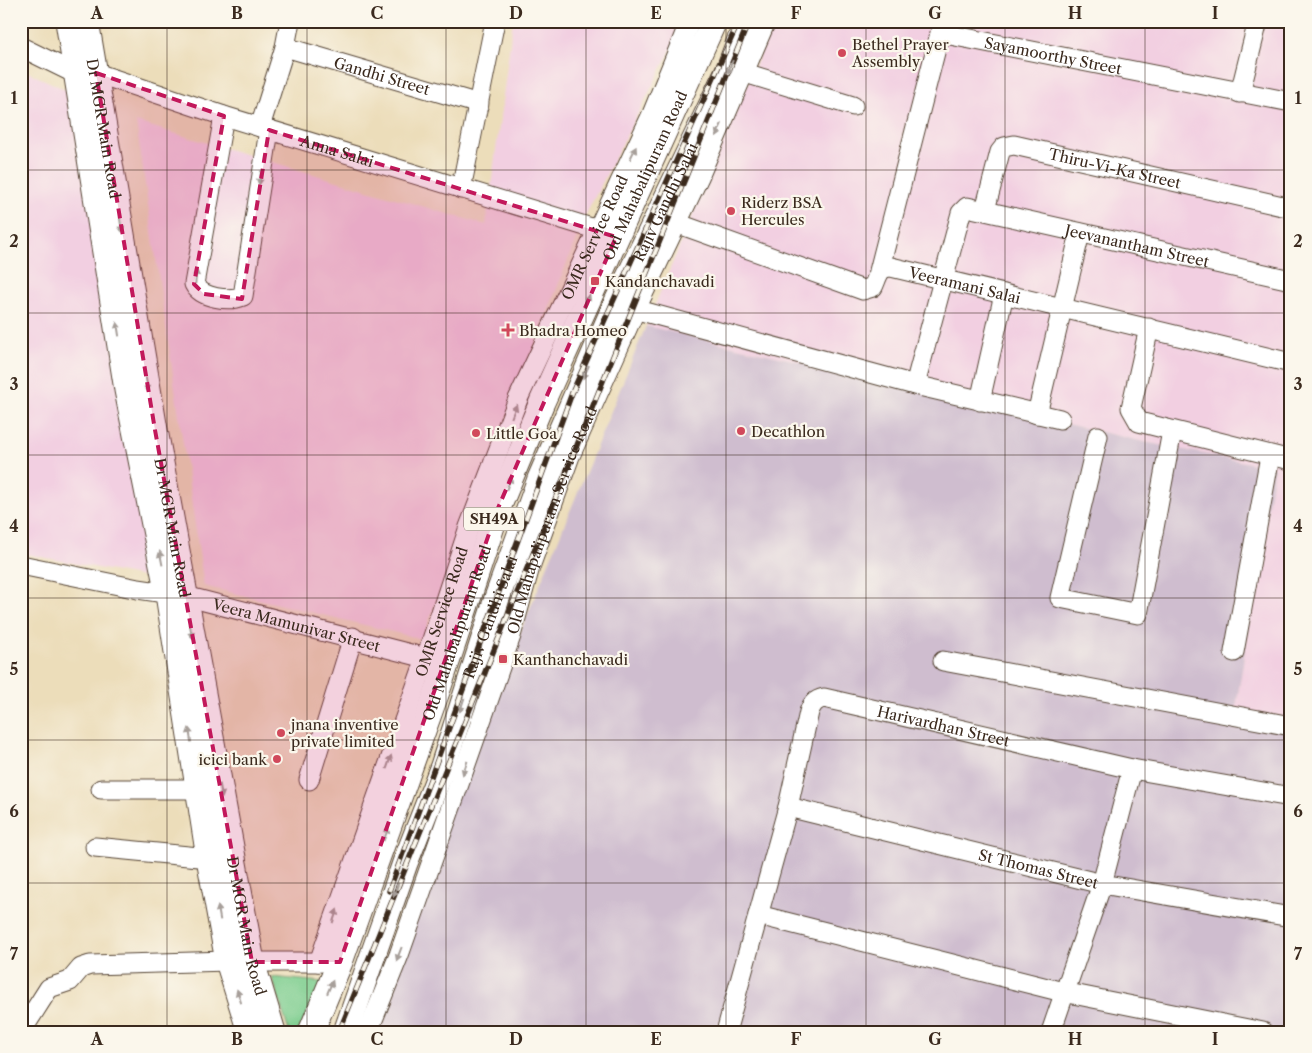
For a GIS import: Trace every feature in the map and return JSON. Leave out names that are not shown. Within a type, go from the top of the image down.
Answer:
[{"type":"main road","name":"Dr MGR Main Road","points":[[68,21],[87,74]]},
{"type":"main road","name":"Dr MGR Main Road","points":[[86,21],[87,74],[127,390],[176,595],[240,961],[250,1032]]},
{"type":"main road","name":"Old Mahabalipuram Road","points":[[311,1032],[330,962],[439,686],[498,508],[542,402],[607,232],[714,21]]},
{"type":"main road","name":"Rajiv Gandhi Salai","points":[[346,1032],[405,864],[443,766],[497,598],[540,479],[667,220],[747,21]]},
{"type":"main road","name":"Dr MGR Main Road","points":[[176,595],[197,789],[209,858],[240,961],[273,1032]]},
{"type":"street","name":"OMR Service Road","points":[[330,962],[469,527],[518,399],[607,232],[690,21]]},
{"type":"street","points":[[766,21],[745,72],[667,220],[863,290],[873,287],[879,271]]},
{"type":"street","points":[[1240,93],[1258,21]]},
{"type":"street","points":[[224,116],[194,284],[197,291],[204,294],[236,299],[243,296],[264,128],[285,47],[289,22]]},
{"type":"street","points":[[461,189],[479,104],[489,23]]},
{"type":"street","name":"Sayamoorthy Street","points":[[879,271],[942,27],[1240,93],[1291,102]]},
{"type":"street","name":"Anna Salai","points":[[21,47],[87,74],[607,232]]},
{"type":"street","name":"Gandhi Street","points":[[285,47],[479,104]]},
{"type":"street","points":[[745,72],[853,106]]},
{"type":"street","name":"Thiru-Vi-Ka Street","points":[[985,210],[1000,152],[1004,147],[1014,145],[1291,208]]},
{"type":"street","name":"Jeevanantham Street","points":[[943,280],[962,210],[967,207],[1080,234],[1291,280]]},
{"type":"street","points":[[1037,414],[1080,234]]},
{"type":"street","name":"Veeramani Salai","points":[[879,271],[883,268],[891,267],[1291,363]]},
{"type":"street","points":[[915,385],[943,280]]},
{"type":"street","points":[[980,401],[1004,294]]},
{"type":"street","points":[[626,307],[915,385],[1060,419]]},
{"type":"street","name":"Old Mahapalipuram Service Road","points":[[368,1032],[406,936],[511,636],[530,567],[626,307]]},
{"type":"street","points":[[1149,328],[1132,408],[1139,422],[1291,460]]},
{"type":"street","points":[[1098,436],[1060,598],[1138,614],[1172,431]]},
{"type":"street","points":[[1234,652],[1270,456]]},
{"type":"street","name":"Veera Mamunivar Street","points":[[21,565],[176,595],[353,637],[426,658]]},
{"type":"street","points":[[309,780],[353,637]]},
{"type":"street","points":[[943,661],[1291,726]]},
{"type":"street","name":"Harivardhan Street","points":[[726,1032],[788,807],[812,705],[817,700],[824,698],[1132,769],[1291,797]]},
{"type":"street","points":[[1051,1032],[1063,992],[1102,884],[1132,769]]},
{"type":"street","points":[[101,789],[197,789]]},
{"type":"street","name":"St Thomas Street","points":[[788,807],[1102,884],[1291,917]]},
{"type":"street","points":[[95,847],[209,858]]},
{"type":"street","points":[[758,914],[1063,992],[1263,1032]]},
{"type":"street","points":[[21,1032],[49,988],[70,981],[81,968],[90,965],[240,961],[330,962]]},
{"type":"highlighted area","points":[[96,73],[224,116],[194,284],[204,294],[242,299],[269,130],[616,237],[498,508],[340,962],[252,962],[155,430]]},
{"type":"shaded area","points":[[513,21],[686,21],[584,218],[422,639],[204,586],[136,122],[486,225]]},
{"type":"shaded area","points":[[774,21],[1291,21],[1291,729],[1234,719],[1274,468],[1144,442],[646,326]]},
{"type":"shaded area","points":[[21,69],[75,94],[149,578],[21,553]]},
{"type":"shaded area","points":[[646,326],[1144,442],[1274,468],[1234,719],[1291,729],[1291,1032],[356,1032]]},
{"type":"green space","points":[[272,977],[323,982],[298,1032],[289,1032]]},
{"type":"railway","points":[[389,891],[572,393],[739,21]]},
{"type":"railway","points":[[339,1032],[749,21]]},
{"type":"place","name":"Bethel Prayer Assembly","points":[[842,53]]},
{"type":"place","name":"Riderz BSA Hercules","points":[[731,211]]},
{"type":"place","name":"Kandanchavadi","points":[[595,281]]},
{"type":"place","name":"Bhadra Homeo","points":[[508,330]]},
{"type":"place","name":"Decathlon","points":[[741,431]]},
{"type":"place","name":"Little Goa","points":[[476,433]]},
{"type":"place","name":"Kanthanchavadi","points":[[503,659]]},
{"type":"place","name":"jnana inventive private limited","points":[[281,733]]},
{"type":"place","name":"icici bank","points":[[277,759]]}]
